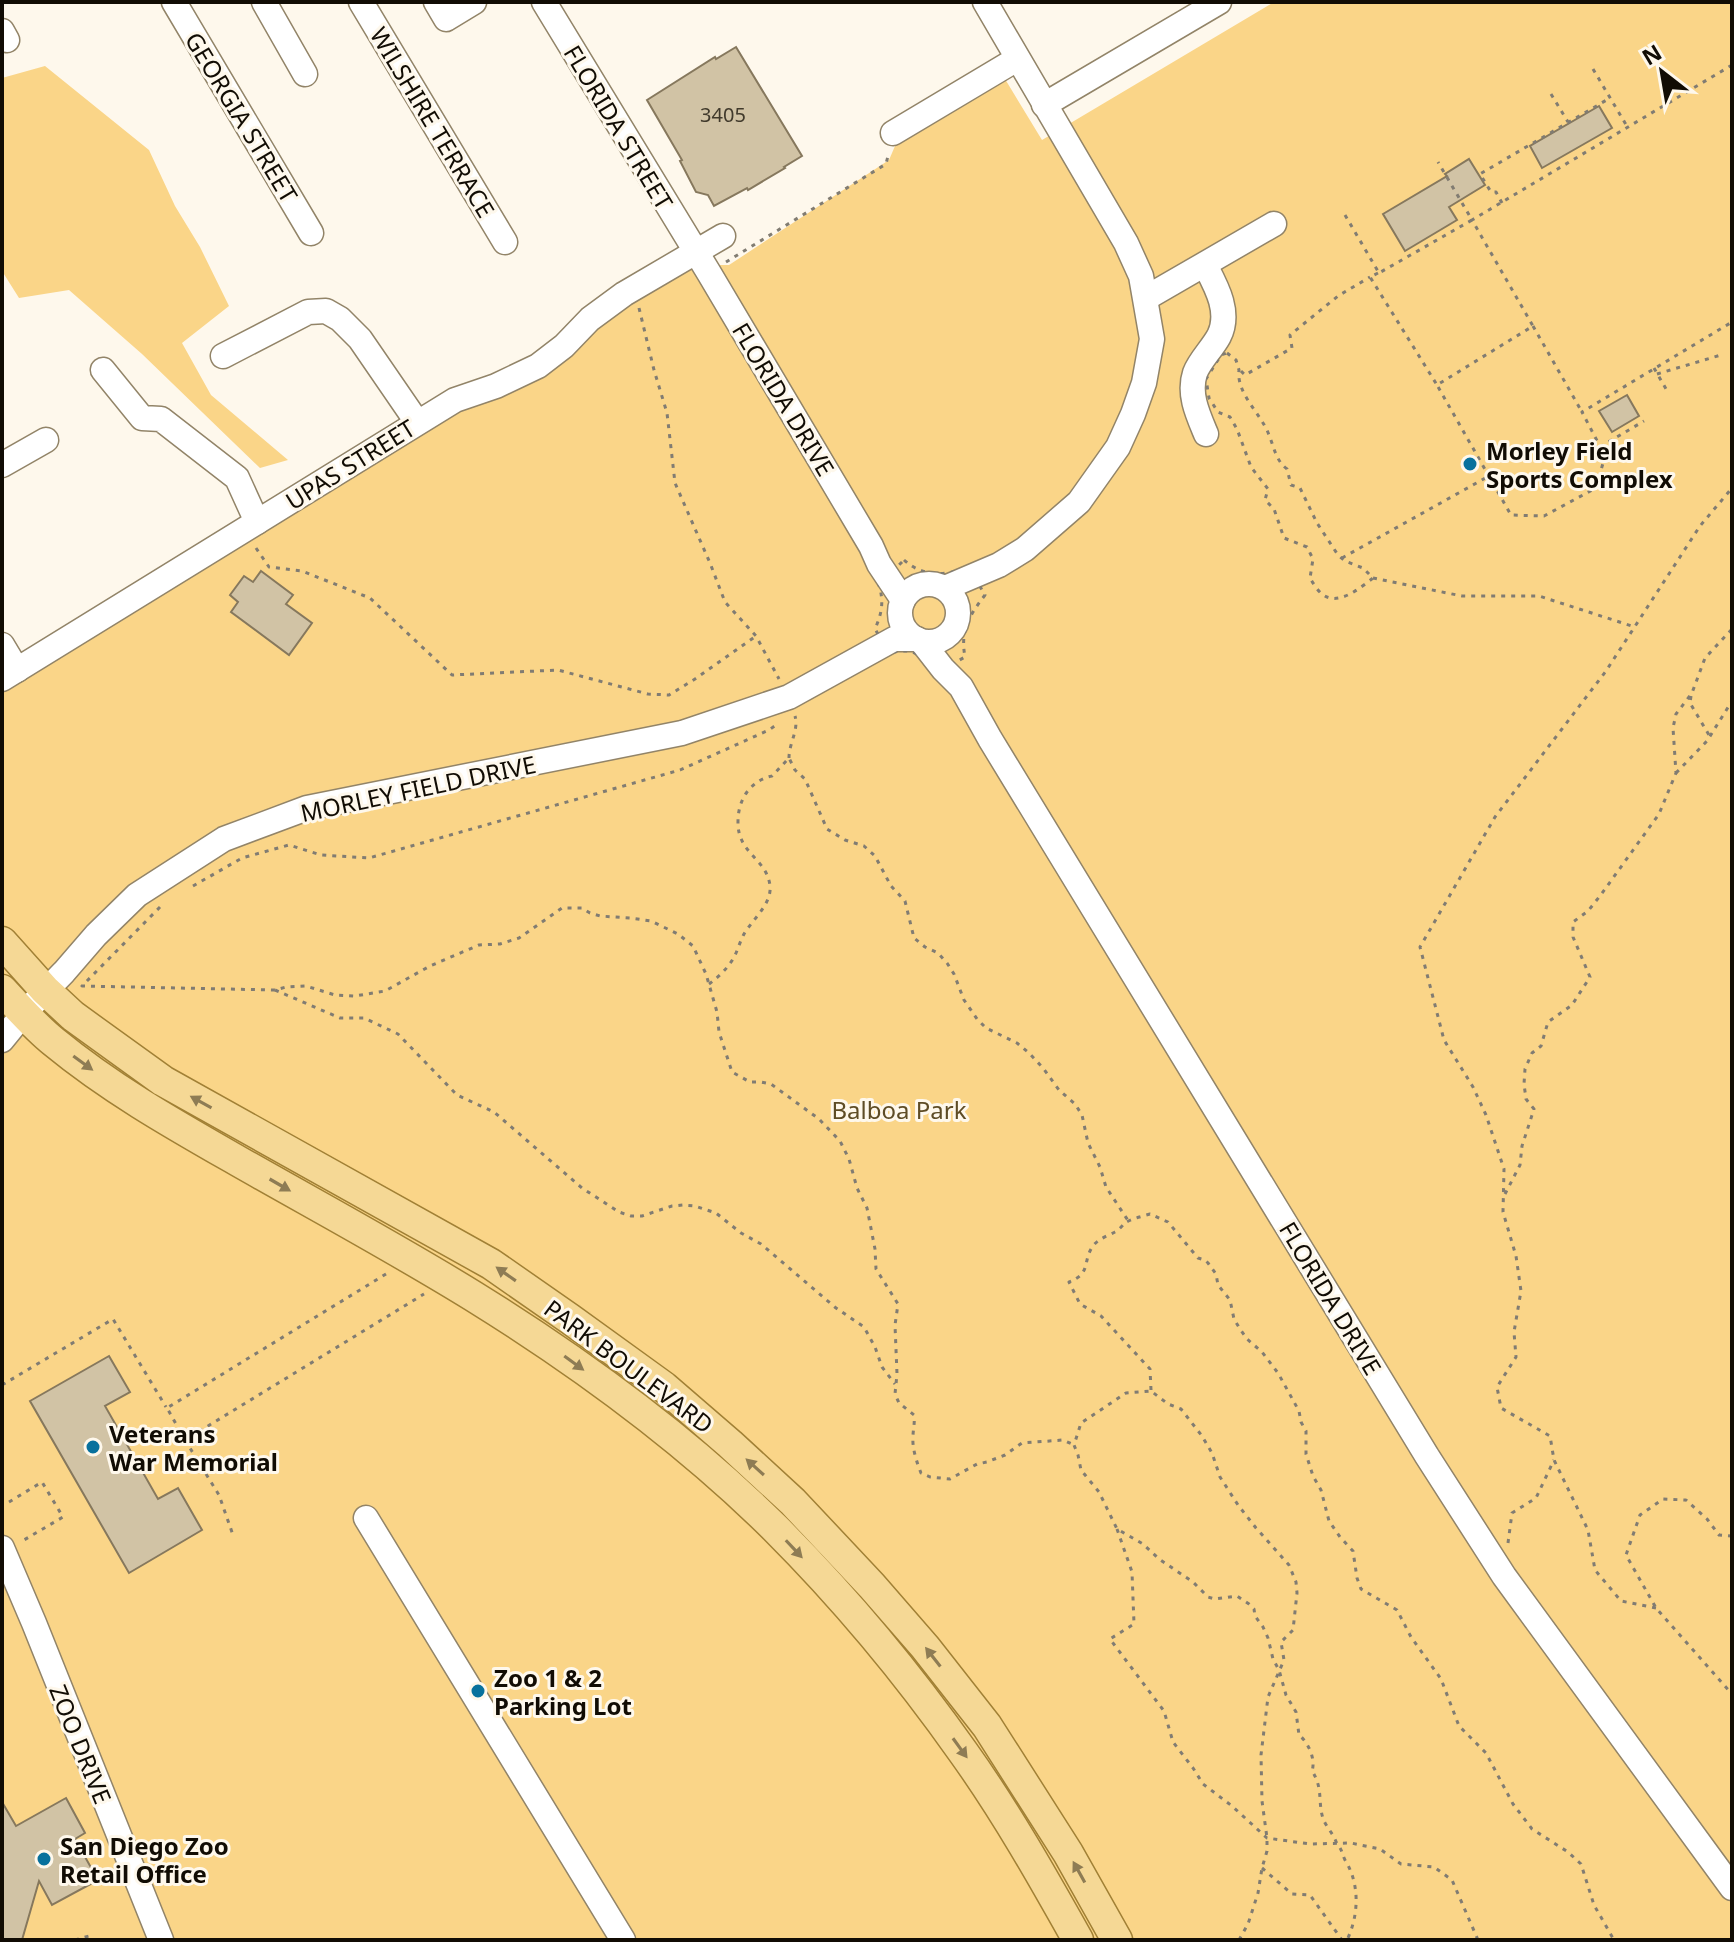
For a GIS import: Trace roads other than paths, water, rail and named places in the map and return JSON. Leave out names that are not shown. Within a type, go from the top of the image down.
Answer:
[{"type":"main road","name":"PARK BOULEVARD","points":[[2,942],[73,1016],[163,1081],[491,1264],[664,1387],[730,1444],[793,1502],[853,1565],[961,1692],[987,1726],[1068,1853],[1117,1940]]},
{"type":"main road","name":"PARK BOULEVARD","points":[[2,990],[52,1041],[147,1109],[472,1296],[551,1347],[644,1414],[711,1470],[775,1528],[850,1609],[904,1674],[964,1754],[1039,1871],[1078,1940]]},
{"type":"street","name":"GEORGIA STREET","points":[[174,2],[311,233]]},
{"type":"street","points":[[264,2],[305,74]]},
{"type":"street","name":"WILSHIRE TERRACE","points":[[361,2],[505,242]]},
{"type":"street","points":[[441,10],[474,2]]},
{"type":"street","name":"FLORIDA STREET","points":[[544,2],[702,263]]},
{"type":"street","points":[[985,2],[1126,243],[1141,276],[1152,339],[1144,383],[1133,414],[1118,447],[1079,502],[1025,549],[999,565],[936,586],[918,587],[910,592],[902,607],[902,624],[910,636],[934,643],[946,636],[969,600],[999,565]]},
{"type":"street","points":[[1044,105],[1219,2]]},
{"type":"street","points":[[893,133],[1017,59]]},
{"type":"street","points":[[1146,298],[1274,224]]},
{"type":"street","name":"UPAS STREET","points":[[9,674],[417,422],[455,400],[496,386],[538,366],[564,346],[590,319],[624,294],[702,263],[723,236]]},
{"type":"street","name":"FLORIDA DRIVE","points":[[702,263],[871,546],[902,607]]},
{"type":"street","points":[[1205,265],[1223,308],[1220,334],[1195,374],[1193,393],[1206,434]]},
{"type":"street","points":[[223,356],[308,312],[326,311],[340,319],[360,339],[417,422]]},
{"type":"street","points":[[103,370],[142,418],[161,419],[237,478],[250,526]]},
{"type":"street","points":[[2,465],[46,440]]},
{"type":"street","name":"FLORIDA DRIVE","points":[[871,546],[908,578],[936,586]]},
{"type":"street","points":[[936,586],[957,604],[955,622]]},
{"type":"street","name":"MORLEY FIELD DRIVE","points":[[863,655],[902,607]]},
{"type":"street","name":"FLORIDA DRIVE","points":[[955,622],[952,647],[961,687]]},
{"type":"street","name":"MORLEY FIELD DRIVE","points":[[24,1013],[137,895],[224,839],[307,808],[682,733],[791,705],[836,672],[894,639],[920,641]]},
{"type":"street","name":"FLORIDA DRIVE","points":[[920,641],[961,687],[1339,1312],[1504,1576],[1732,1888]]},
{"type":"street","points":[[2,645],[9,674]]},
{"type":"street","points":[[2,1040],[24,1013]]},
{"type":"street","points":[[366,1518],[623,1940]]},
{"type":"street","name":"ZOO DRIVE","points":[[13,1544],[34,1623],[161,1940]]},
{"type":"place","name":"Morley Field Sports Complex","points":[[1470,464]]},
{"type":"place","name":"Veterans War Memorial","points":[[93,1447]]},
{"type":"place","name":"Zoo 1 & 2 Parking Lot","points":[[478,1691]]},
{"type":"place","name":"San Diego Zoo Retail Office","points":[[44,1859]]},
{"type":"park label","name":"Balboa Park","points":[[899,1109]]}]
